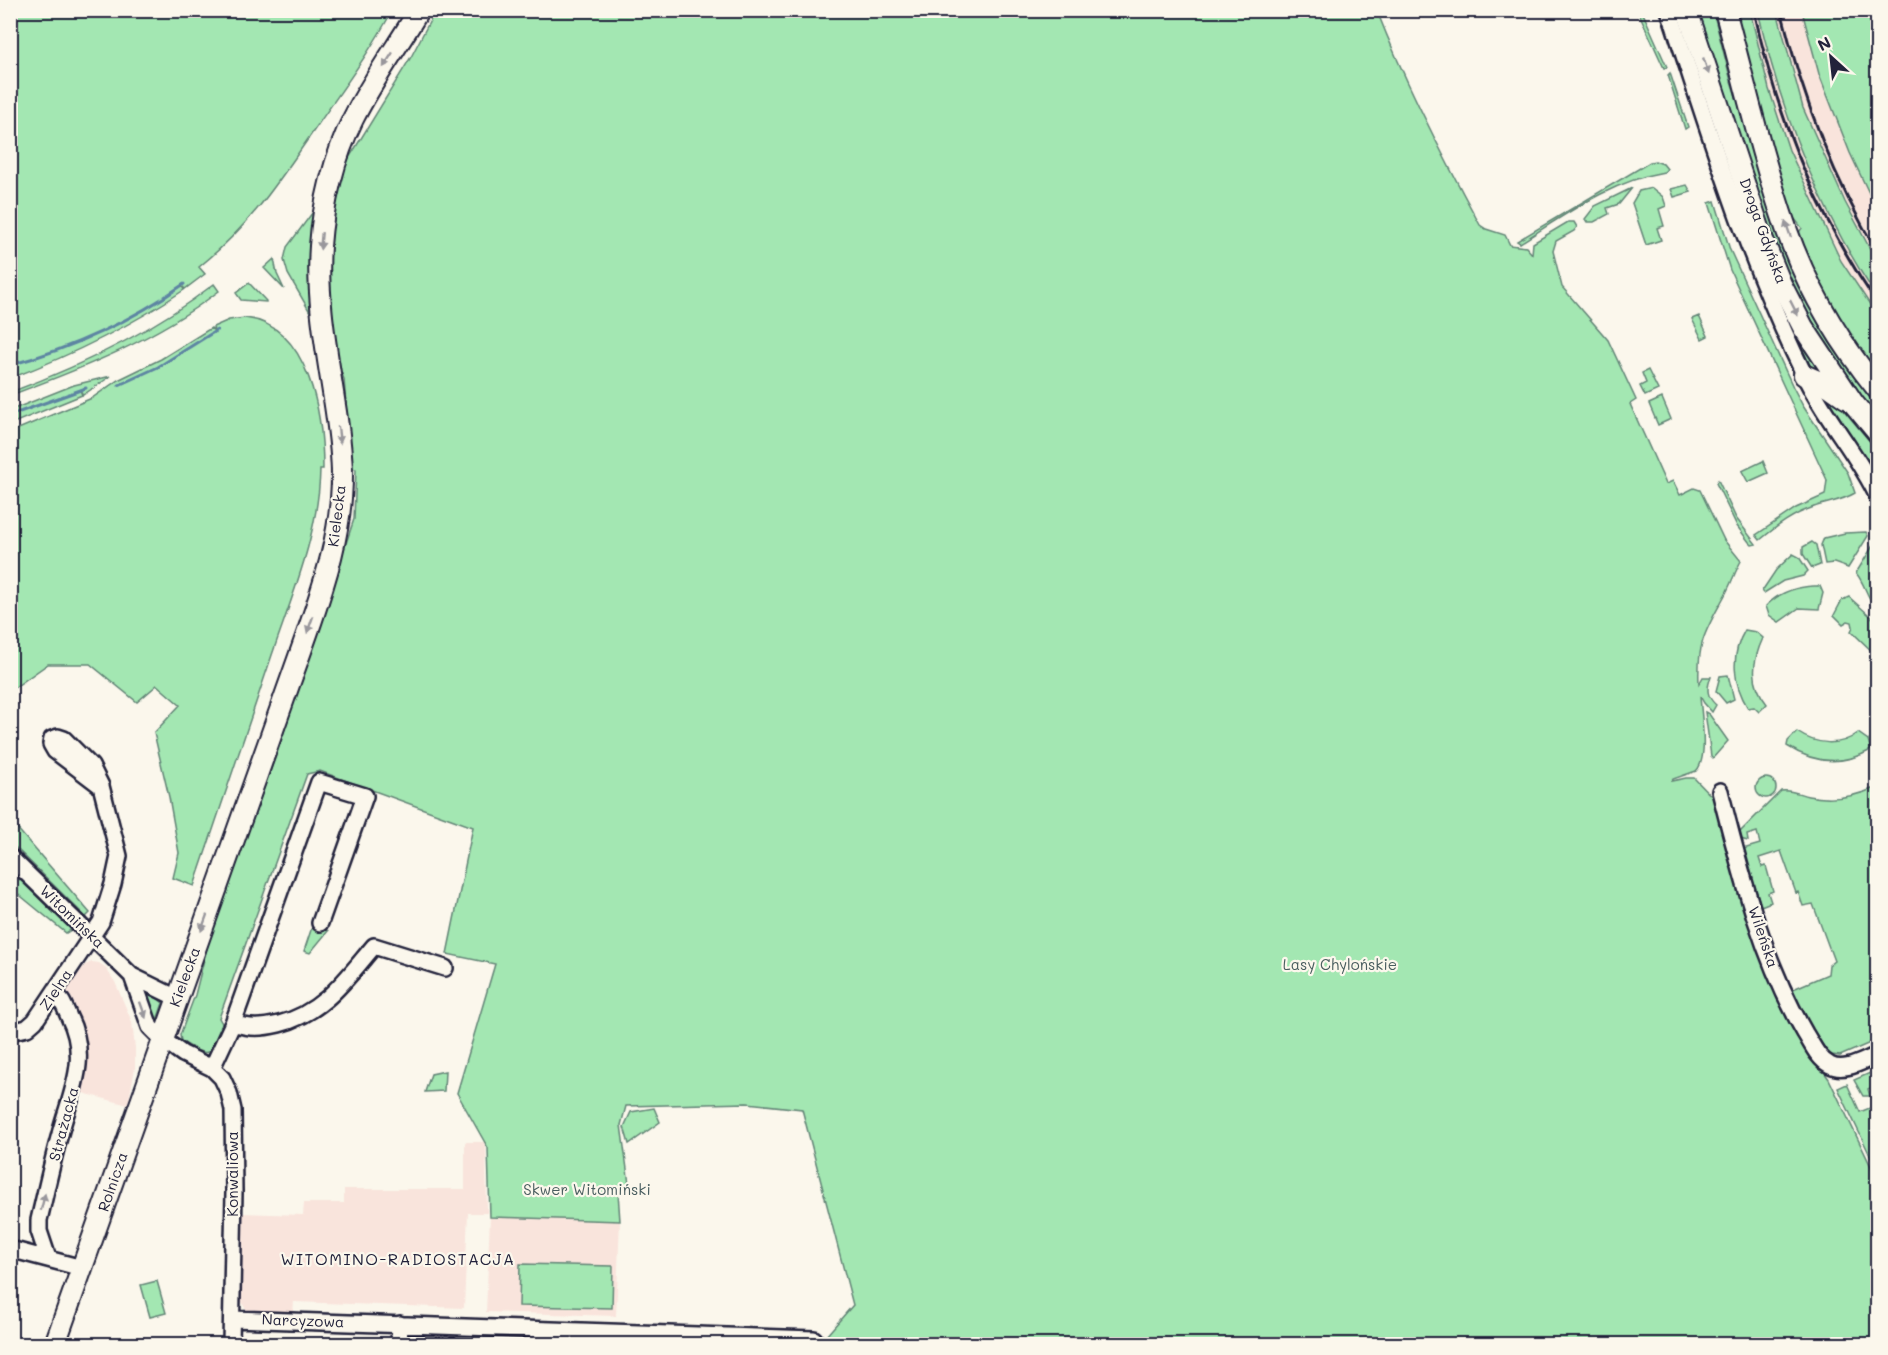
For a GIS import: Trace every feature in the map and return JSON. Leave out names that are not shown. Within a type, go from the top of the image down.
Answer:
[{"type":"main road","name":"Kielecka","points":[[170,1019],[307,634],[331,560],[340,508],[342,475],[321,307],[320,265],[323,224],[339,153],[352,120],[419,10]]},
{"type":"main road","name":"Droga Gdyńska","points":[[1688,10],[1760,231],[1781,284],[1803,327],[1854,404],[1878,433]]},
{"type":"main road","name":"Droga Gdyńska","points":[[1725,10],[1788,231],[1832,324],[1852,356],[1878,390]]},
{"type":"main road","points":[[1804,375],[1829,386],[1854,404]]},
{"type":"main road","name":"Rolnicza","points":[[55,1344],[170,1019]]},
{"type":"street","points":[[1669,10],[1752,256],[1814,395],[1868,477],[1878,497]]},
{"type":"street","points":[[212,1068],[233,1023],[320,782],[365,796],[320,923]]},
{"type":"street","name":"Zielna","points":[[10,1032],[27,1028],[35,1021],[101,922],[119,855],[101,786]]},
{"type":"street","name":"Wileńska","points":[[1720,791],[1741,873],[1776,974],[1794,1014],[1818,1054],[1826,1063],[1835,1067],[1849,1067],[1878,1054]]},
{"type":"street","name":"Witomińska","points":[[10,857],[132,976],[177,998]]},
{"type":"street","points":[[233,1023],[247,1028],[268,1026],[293,1020],[313,1011],[338,988],[374,946],[445,969]]},
{"type":"street","name":"Witomińska","points":[[132,976],[150,1027],[162,1039]]},
{"type":"street","name":"Strażacka","points":[[48,1258],[39,1230],[39,1220],[78,1067],[79,1046],[70,1018],[55,993]]},
{"type":"street","name":"Konwaliowa","points":[[162,1039],[183,1054],[212,1068],[222,1078],[230,1093],[233,1110],[231,1344]]},
{"type":"street","points":[[10,1249],[82,1268]]},
{"type":"street","name":"Narcyzowa","points":[[232,1319],[400,1324],[664,1339],[814,1339]]},
{"type":"street","points":[[399,1344],[400,1324]]},
{"type":"shaded area","points":[[1750,11],[1877,11],[1877,315],[1842,261],[1789,150],[1769,89]]},
{"type":"shaded area","points":[[92,962],[105,967],[115,982],[132,1022],[135,1068],[128,1105],[79,1092],[85,1069],[84,1049],[65,992],[85,965]]},
{"type":"shaded area","points":[[465,1142],[484,1142],[486,1145],[487,1213],[468,1213],[464,1308],[294,1302],[293,1313],[246,1310],[240,1298],[241,1213],[303,1215],[304,1203],[344,1203],[344,1189],[465,1189]]},
{"type":"shaded area","points":[[490,1217],[620,1221],[616,1316],[486,1312]]},
{"type":"green space","points":[[10,11],[392,11],[356,70],[264,201],[234,235],[199,267],[205,274],[185,289],[182,286],[184,290],[121,328],[56,360],[11,378]]},
{"type":"green space","name":"Lasy Chylońskie","points":[[435,11],[1377,11],[1425,120],[1480,225],[1505,235],[1510,245],[1526,247],[1532,254],[1533,243],[1568,222],[1574,222],[1577,227],[1556,241],[1553,251],[1562,287],[1608,340],[1636,400],[1630,404],[1666,484],[1673,481],[1680,495],[1694,488],[1700,490],[1724,540],[1741,561],[1701,646],[1699,684],[1703,677],[1711,677],[1708,692],[1716,705],[1712,712],[1700,696],[1703,747],[1700,765],[1696,771],[1672,781],[1694,778],[1719,804],[1812,1055],[1829,1079],[1877,1179],[1877,1344],[819,1344],[853,1305],[802,1109],[747,1103],[626,1106],[621,1125],[629,1184],[628,1189],[618,1192],[620,1221],[490,1217],[488,1148],[457,1093],[495,964],[447,954],[473,827],[320,771],[307,774],[219,1018],[223,1025],[216,1043],[209,1052],[204,1052],[181,1041],[180,1035],[195,995],[212,928],[277,753],[354,519],[356,469],[351,468],[344,379],[329,345],[288,274],[284,260],[287,247],[321,201],[354,150],[411,57]]},
{"type":"green space","points":[[1638,11],[1642,11],[1667,67],[1664,68]]},
{"type":"green space","points":[[1694,11],[1713,11],[1731,81],[1782,236],[1865,385],[1877,400],[1877,421],[1839,372],[1785,277]]},
{"type":"green space","points":[[1732,11],[1750,11],[1769,89],[1789,150],[1841,261],[1877,315],[1877,379],[1831,306],[1797,235],[1802,228],[1790,213]]},
{"type":"green space","points":[[1758,11],[1777,11],[1803,108],[1845,202],[1877,262],[1877,297],[1837,230],[1804,160],[1778,86]]},
{"type":"green space","points":[[1802,11],[1877,11],[1877,210],[1850,153],[1819,74]]},
{"type":"green space","points":[[1670,73],[1688,127],[1685,129],[1668,75]]},
{"type":"green space","points":[[1723,152],[1726,154],[1825,376],[1811,369],[1765,271]]},
{"type":"green space","points":[[1650,162],[1663,164],[1667,169],[1607,191],[1520,243],[1517,241]]},
{"type":"green space","points":[[1687,185],[1691,192],[1674,197],[1671,189]]},
{"type":"green space","points":[[1632,188],[1619,204],[1607,208],[1609,214],[1594,222],[1587,222],[1585,219],[1595,206]]},
{"type":"green space","points":[[1652,188],[1663,197],[1666,206],[1659,209],[1664,226],[1657,228],[1661,240],[1646,245],[1632,203],[1639,191]]},
{"type":"green space","points":[[1715,201],[1730,250],[1793,387],[1803,406],[1848,473],[1855,493],[1799,513],[1760,540],[1756,535],[1796,508],[1825,495],[1827,480],[1730,270],[1709,203]]},
{"type":"green space","points":[[274,259],[277,274],[284,289],[264,268]]},
{"type":"green space","points":[[249,283],[266,302],[241,300],[236,293]]},
{"type":"green space","points":[[214,284],[219,291],[145,338],[93,363],[11,395],[11,392],[91,359],[142,332]]},
{"type":"green space","points":[[1699,316],[1708,336],[1702,339],[1692,319]]},
{"type":"green space","points":[[245,318],[267,324],[285,338],[299,356],[309,377],[316,401],[323,469],[320,469],[315,517],[303,564],[194,886],[173,878],[179,853],[154,733],[180,705],[157,685],[137,702],[90,664],[48,664],[11,690],[11,432],[92,398],[118,380],[161,359],[211,328],[214,331],[213,327],[229,320]]},
{"type":"green space","points":[[1648,370],[1658,390],[1645,396],[1640,386],[1646,383],[1642,373]]},
{"type":"green space","points":[[111,376],[83,395],[80,390],[82,395],[11,424],[11,410],[74,385]]},
{"type":"green space","points":[[1818,385],[1837,402],[1877,450],[1877,480]]},
{"type":"green space","points":[[1662,398],[1671,419],[1658,425],[1649,404]]},
{"type":"green space","points":[[1763,461],[1768,473],[1748,482],[1742,471]]},
{"type":"green space","points":[[1718,480],[1736,518],[1756,544],[1752,545],[1737,526],[1716,483]]},
{"type":"green space","points":[[1866,532],[1868,536],[1848,568],[1834,563],[1825,564],[1821,545],[1824,538],[1845,533]]},
{"type":"green space","points":[[1877,539],[1877,608],[1870,600],[1856,573]]},
{"type":"green space","points":[[1812,542],[1816,545],[1820,565],[1812,568],[1803,554],[1803,547]]},
{"type":"green space","points":[[1793,554],[1799,557],[1808,571],[1803,576],[1783,581],[1764,593],[1762,591],[1776,570]]},
{"type":"green space","points":[[1820,586],[1823,593],[1819,609],[1799,608],[1779,622],[1769,615],[1766,606],[1776,597],[1794,589]]},
{"type":"green space","points":[[1849,597],[1877,622],[1877,656],[1851,631],[1852,622],[1848,621],[1843,624],[1834,615],[1842,600]]},
{"type":"green space","points":[[1745,630],[1756,632],[1763,638],[1754,672],[1761,696],[1767,704],[1759,712],[1754,707],[1748,708],[1739,689],[1735,669],[1737,649]]},
{"type":"green space","points":[[1728,675],[1734,699],[1726,703],[1716,691],[1720,676]]},
{"type":"green space","points":[[1705,712],[1709,714],[1728,741],[1713,758],[1711,756]]},
{"type":"green space","points":[[1797,732],[1812,740],[1828,743],[1844,741],[1858,733],[1868,740],[1871,750],[1839,761],[1818,759],[1787,746],[1788,741]]},
{"type":"green space","points":[[1766,778],[1773,781],[1776,788],[1773,795],[1766,798],[1759,795],[1756,788],[1759,781]]},
{"type":"green space","points":[[1877,787],[1877,1040],[1840,1056],[1832,1055],[1826,1050],[1797,1005],[1791,990],[1828,974],[1829,965],[1834,961],[1813,904],[1803,906],[1781,851],[1759,858],[1762,867],[1766,866],[1773,891],[1768,893],[1771,902],[1761,906],[1743,849],[1760,844],[1757,832],[1747,835],[1748,841],[1740,839],[1738,834],[1781,791],[1835,798],[1852,796]]},
{"type":"green space","points":[[10,820],[90,913],[86,917],[11,843]]},
{"type":"green space","points":[[10,866],[74,928],[66,933],[11,888]]},
{"type":"green space","points":[[313,924],[328,931],[310,953],[304,951]]},
{"type":"green space","points":[[145,988],[163,1003],[156,1023],[142,992]]},
{"type":"green space","points":[[1877,1070],[1877,1085],[1868,1089],[1870,1096],[1863,1096],[1854,1080]]},
{"type":"green space","points":[[445,1071],[444,1091],[425,1092],[431,1074]]},
{"type":"green space","points":[[1847,1084],[1860,1112],[1872,1107],[1877,1109],[1877,1114],[1872,1117],[1877,1129],[1877,1170],[1838,1088]]},
{"type":"green space","points":[[654,1108],[660,1122],[629,1144],[624,1127],[631,1112]]},
{"type":"green space","points":[[520,1264],[613,1266],[612,1308],[519,1306]]},
{"type":"green space","points":[[157,1281],[166,1313],[150,1317],[141,1285]]},
{"type":"waterway","points":[[10,365],[56,351],[122,322],[184,284]]},
{"type":"waterway","points":[[119,385],[158,367],[217,330]]},
{"type":"waterway","points":[[14,414],[86,388]]},
{"type":"railway","points":[[1754,10],[1774,88],[1801,164],[1836,236],[1878,305]]},
{"type":"railway","points":[[1781,10],[1789,42],[1820,135],[1846,195],[1878,253]]},
{"type":"district","name":"WITOMINO-RADIOSTACJA","points":[[398,1259]]},
{"type":"park label","name":"Skwer Witomiński","points":[[587,1190]]}]
